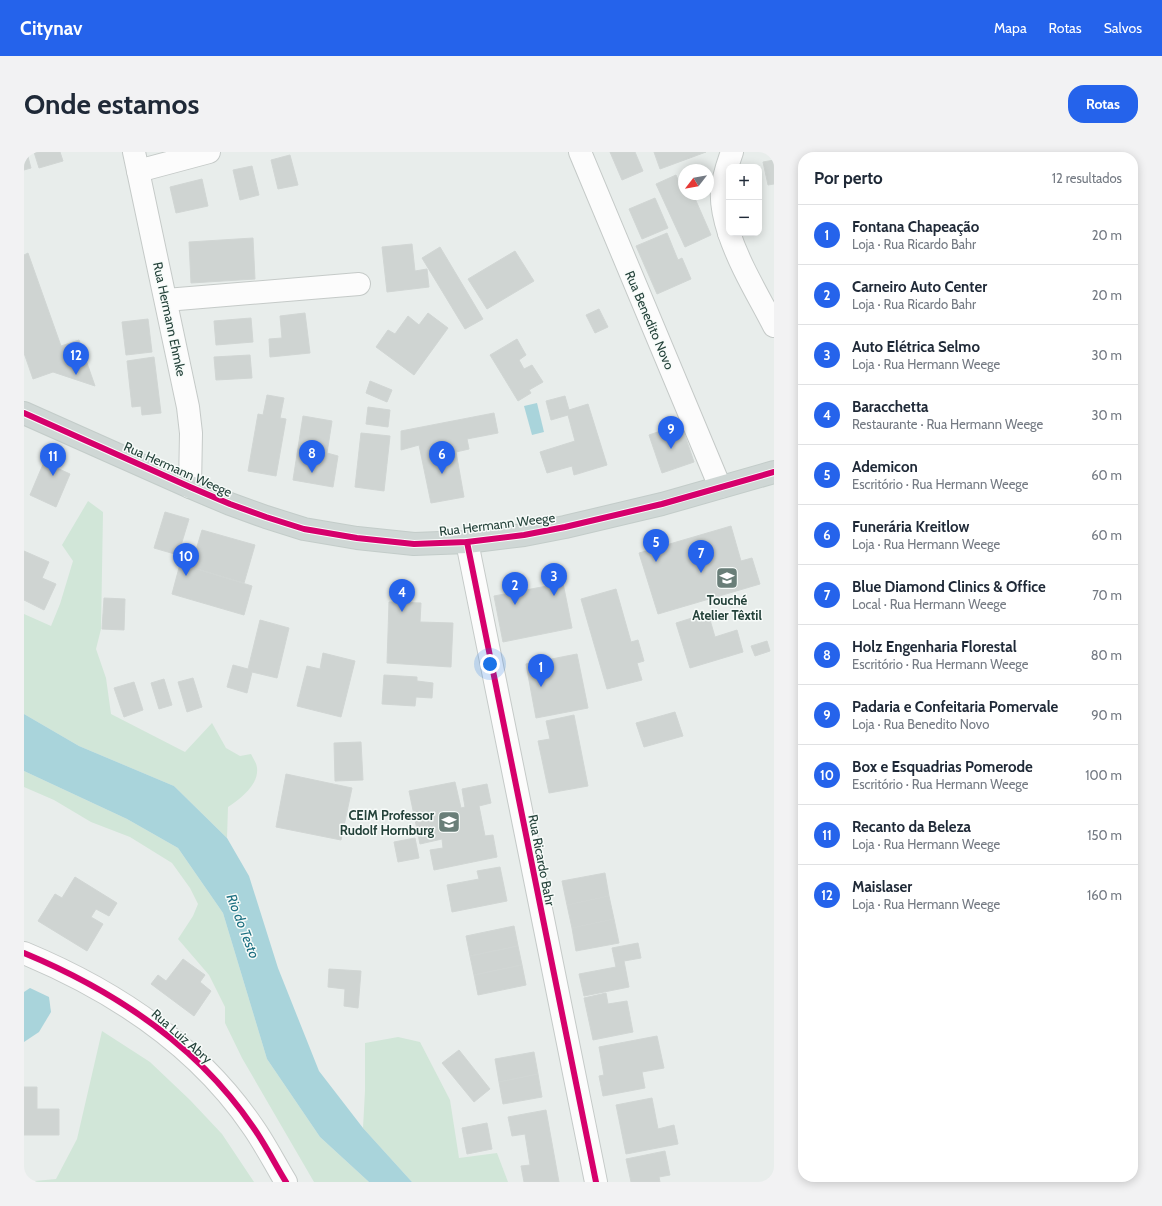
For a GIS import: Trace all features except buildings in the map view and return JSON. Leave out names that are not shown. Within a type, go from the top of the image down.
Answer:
[{"type":"main road","name":"Rua Hermann Weege","points":[[24,412],[190,488],[230,504],[304,529],[357,538],[414,544],[467,542],[524,535],[565,527],[662,504],[774,472]]},
{"type":"street","points":[[136,162],[209,152]]},
{"type":"street","name":"Rua Benedito Novo","points":[[580,152],[720,488]]},
{"type":"street","points":[[726,223],[721,194],[726,169],[732,152]]},
{"type":"street","name":"Rua Hermann Ehmke","points":[[136,162],[188,408],[191,433],[190,488]]},
{"type":"street","points":[[730,236],[745,272],[774,326]]},
{"type":"street","points":[[166,300],[360,284]]},
{"type":"street","name":"Rua Ricardo Bahr","points":[[467,542],[596,1182]]},
{"type":"street","name":"Rua Luiz Abry","points":[[24,953],[74,976],[147,1019],[189,1053],[221,1086],[253,1127],[286,1182]]},
{"type":"green space","points":[[88,501],[103,512],[101,629],[96,649],[106,678],[111,714],[185,752],[212,723],[226,748],[240,756],[251,754],[257,768],[257,774],[248,791],[228,807],[227,838],[174,786],[79,746],[24,714],[24,614],[51,626],[60,604],[73,561],[62,545]]},
{"type":"green space","points":[[24,771],[127,819],[178,848],[223,913],[267,1059],[320,1137],[369,1182],[314,1182],[242,1058],[225,1023],[225,1007],[209,975],[178,939],[193,916],[198,904],[190,888],[172,863],[130,837],[91,822],[54,800],[24,787]]},
{"type":"green space","points":[[102,1031],[150,1062],[190,1100],[222,1134],[254,1182],[24,1182],[56,1179],[77,1139]]},
{"type":"green space","points":[[398,1037],[420,1042],[450,1100],[459,1158],[497,1153],[508,1182],[412,1182],[363,1128],[365,1043]]},
{"type":"water","points":[[537,403],[544,432],[532,435],[524,406]]},
{"type":"water","name":"Rio do Testo","points":[[24,714],[79,746],[174,786],[227,838],[249,876],[278,968],[319,1071],[363,1128],[412,1182],[369,1182],[320,1137],[267,1059],[223,913],[178,848],[127,819],[24,771]]},
{"type":"water","points":[[30,988],[49,997],[51,1012],[39,1032],[24,1042],[24,992]]},
{"type":"cycle path","points":[[24,413],[190,487],[266,517],[304,529],[357,538],[414,544],[467,542],[524,535],[565,527],[662,504],[774,472]]},
{"type":"cycle path","points":[[467,542],[596,1182]]},
{"type":"cycle path","points":[[24,953],[90,984],[121,1003],[180,1046],[207,1071],[231,1098],[253,1127],[286,1182]]},
{"type":"place","name":"Maislaser","points":[[76,375]]},
{"type":"place","name":"Padaria e Confeitaria Pomervale","points":[[671,449]]},
{"type":"place","name":"Holz Engenharia Florestal","points":[[312,473]]},
{"type":"place","name":"Funerária Kreitlow","points":[[442,474]]},
{"type":"place","name":"Recanto da Beleza","points":[[53,476]]},
{"type":"place","name":"Ademicon","points":[[656,562]]},
{"type":"place","name":"Blue Diamond Clinics & Office","points":[[701,573]]},
{"type":"place","name":"Box e Esquadrias Pomerode","points":[[186,576]]},
{"type":"place","name":"Touché Atelier Têxtil","points":[[727,578]]},
{"type":"place","name":"Auto Elétrica Selmo","points":[[554,596]]},
{"type":"place","name":"Carneiro Auto Center","points":[[515,605]]},
{"type":"place","name":"Baracchetta","points":[[402,612]]},
{"type":"place","name":"Fontana Chapeação","points":[[541,687]]},
{"type":"place","name":"CEIM Professor Rudolf Hornburg","points":[[449,822]]}]
